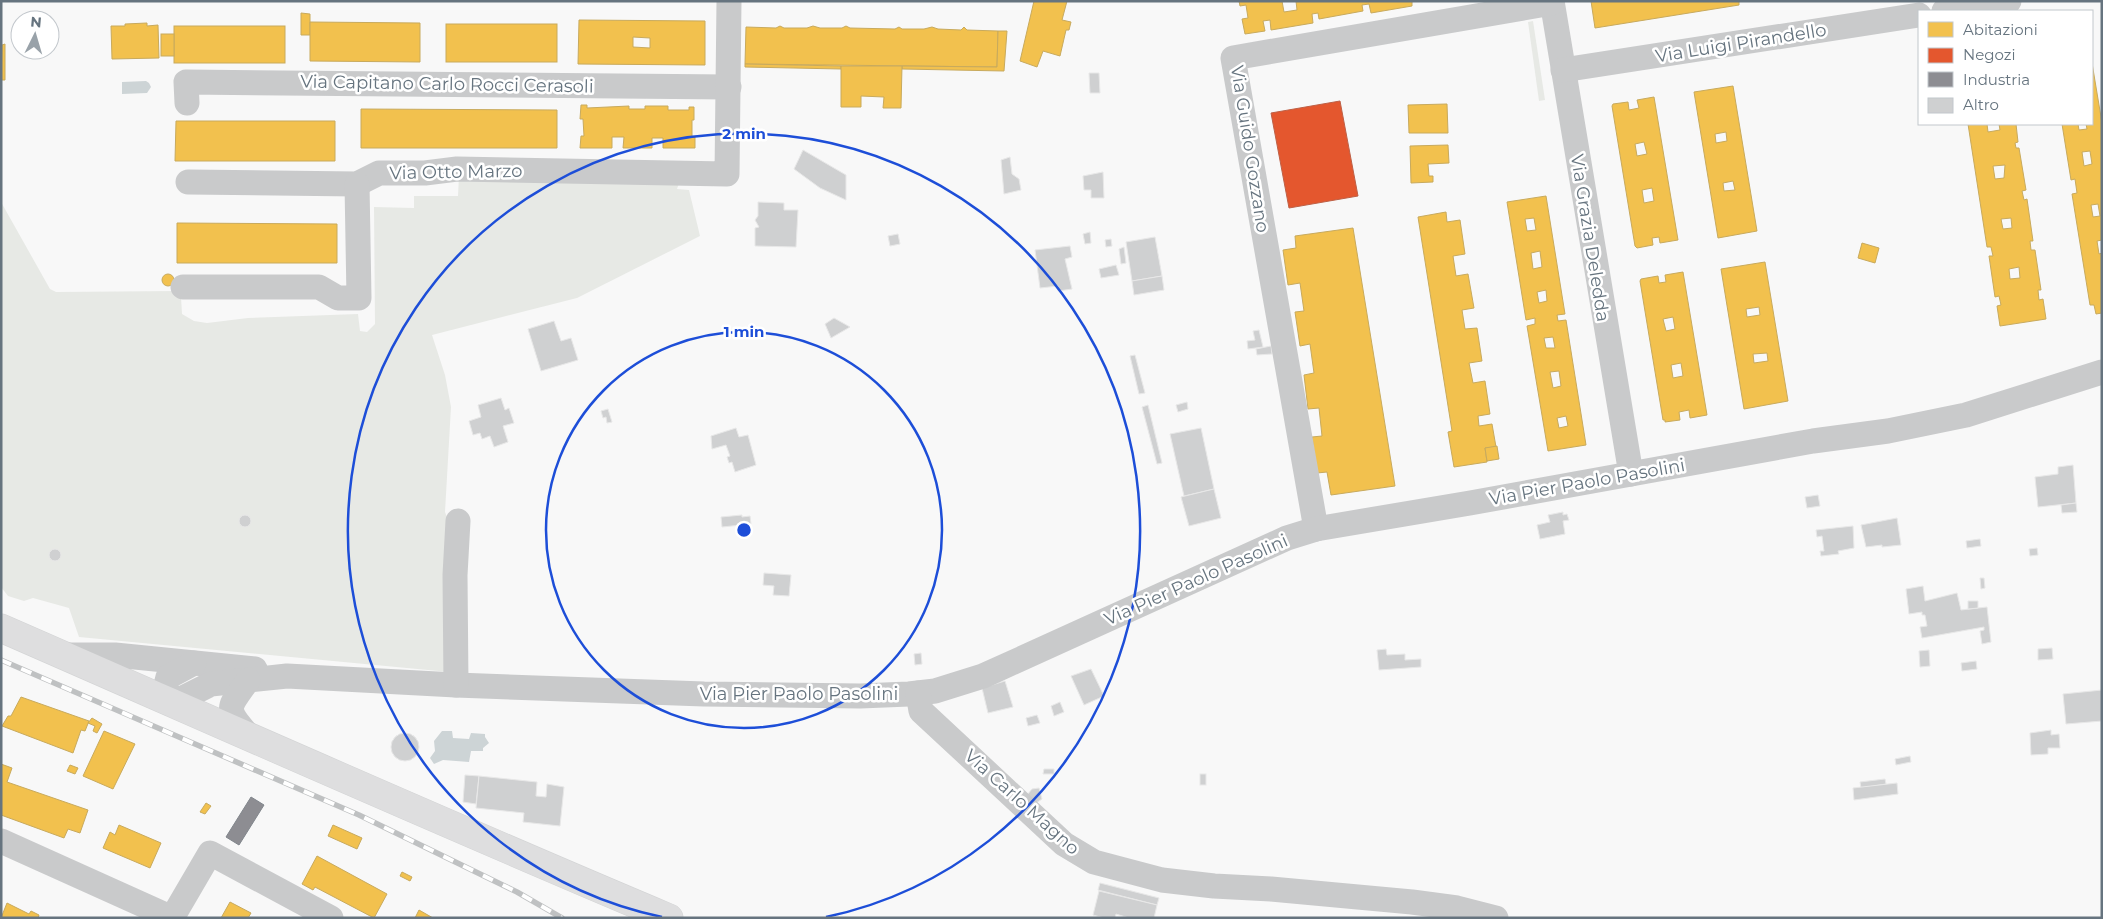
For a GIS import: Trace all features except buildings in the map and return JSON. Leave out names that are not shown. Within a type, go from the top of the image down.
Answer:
[{"type":"main road","points":[[1,628],[170,704],[248,735],[543,865],[669,918]]},
{"type":"street","points":[[728,87],[729,1]]},
{"type":"street","points":[[1950,10],[2009,1]]},
{"type":"street","name":"Via Grazia Deledda","points":[[1552,2],[1631,474]]},
{"type":"street","name":"Via Guido Gozzano","points":[[1316,529],[1234,58],[1552,2]]},
{"type":"street","name":"Via Luigi Pirandello","points":[[1563,70],[1917,10]]},
{"type":"street","name":"Via Capitano Carlo Rocci Cerasoli","points":[[187,103],[186,82],[728,87]]},
{"type":"street","name":"Via Otto Marzo","points":[[188,182],[357,184],[379,173],[425,174],[457,169],[727,174],[728,87]]},
{"type":"street","points":[[183,287],[319,287],[338,298],[359,298],[357,184]]},
{"type":"street","name":"Via Pier Paolo Pasolini","points":[[170,704],[211,684],[287,676],[456,685],[704,694],[860,696],[918,693],[957,685],[983,676],[1287,538],[1316,529],[1432,510],[1813,441],[1888,431],[1966,415],[2102,372]]},
{"type":"street","points":[[456,685],[455,576],[458,521]]},
{"type":"street","name":"Via Pier Paolo Pasolini","points":[[63,655],[115,655],[245,667],[287,676]]},
{"type":"street","points":[[170,704],[165,689],[168,677],[194,663]]},
{"type":"street","points":[[248,680],[232,704],[232,716],[248,735]]},
{"type":"street","name":"Via Carlo Magno","points":[[918,693],[921,710],[1064,844],[1094,862],[1162,880],[1412,902],[1457,908],[1496,918]]},
{"type":"street","points":[[1,841],[172,918],[210,853],[330,918]]},
{"type":"shaded area","points":[[1533,21],[1545,100],[1539,101],[1528,22]]},
{"type":"shaded area","points":[[146,81],[151,87],[147,93],[122,94],[122,82]]},
{"type":"shaded area","points":[[459,176],[679,183],[677,189],[689,190],[700,236],[577,298],[432,335],[445,375],[451,407],[445,512],[451,528],[449,672],[79,637],[69,608],[33,598],[24,601],[8,596],[1,587],[1,202],[50,289],[56,292],[177,291],[181,297],[182,314],[194,321],[207,323],[248,318],[358,314],[360,331],[367,332],[375,324],[374,207],[414,208],[414,196],[458,196]]},
{"type":"shaded area","points":[[442,731],[452,731],[453,738],[469,739],[471,733],[485,734],[489,743],[483,748],[483,751],[471,751],[469,762],[443,760],[434,764],[430,758],[435,751],[434,741]]},
{"type":"railway","points":[[1,660],[359,815],[517,892],[562,918]]}]
